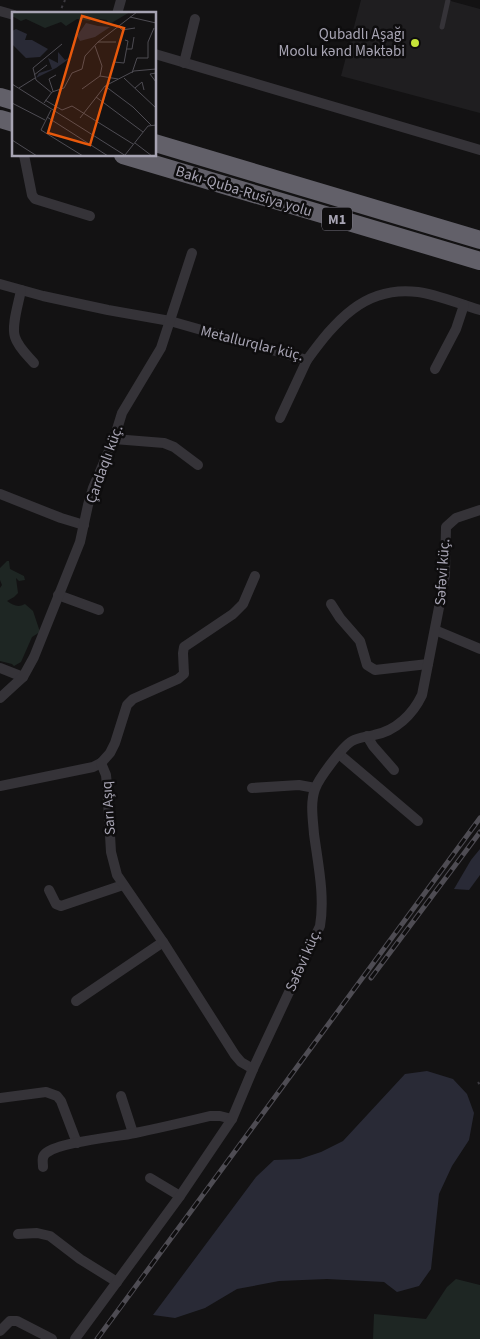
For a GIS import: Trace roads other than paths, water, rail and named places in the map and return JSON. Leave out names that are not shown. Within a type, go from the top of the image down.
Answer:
[{"type":"highway","name":"Bakı-Quba-Rusiya yolu","points":[[156,143],[480,240]]},
{"type":"highway","name":"Bakı-Quba-Rusiya yolu","points":[[126,156],[480,261]]},
{"type":"street","points":[[184,63],[195,19]]},
{"type":"street","points":[[156,54],[480,150]]},
{"type":"street","points":[[24,156],[32,195],[36,199],[90,216]]},
{"type":"street","name":"Çardaqlı küç.","points":[[0,698],[23,677],[34,657],[58,595],[74,562],[93,488],[114,439],[122,413],[161,348],[192,253]]},
{"type":"street","name":"Metallurqlar küç.","points":[[0,284],[108,310],[170,321],[307,360],[330,328],[345,314],[356,306],[387,293],[420,292],[480,310]]},
{"type":"street","points":[[21,290],[13,330],[18,344],[34,363]]},
{"type":"street","points":[[435,369],[456,329],[464,305]]},
{"type":"street","points":[[280,418],[307,360]]},
{"type":"street","points":[[114,439],[164,443],[174,447],[198,465]]},
{"type":"street","points":[[0,494],[84,525]]},
{"type":"street","name":"Səfəvi küç.","points":[[75,1339],[180,1196],[232,1119],[253,1068],[320,926],[322,904],[313,818],[315,788],[344,747],[352,741],[384,732],[405,720],[415,709],[422,695],[445,575],[446,527],[456,518],[480,510]]},
{"type":"street","name":"Sarı Aşıq","points":[[253,1068],[241,1062],[235,1055],[163,942],[117,875],[110,852],[106,775],[101,763],[110,753],[115,743],[127,705],[133,699],[178,679],[184,674],[184,647],[233,614],[243,604],[255,576]]},
{"type":"street","points":[[58,595],[99,610]]},
{"type":"street","points":[[331,604],[340,618],[360,641],[367,665],[371,668],[375,670],[428,664]]},
{"type":"street","points":[[435,630],[480,649]]},
{"type":"street","points":[[0,668],[23,677]]},
{"type":"street","points":[[367,736],[373,746],[394,770]]},
{"type":"street","points":[[339,754],[418,821]]},
{"type":"street","points":[[0,786],[92,767],[101,763]]},
{"type":"street","points":[[252,788],[299,786],[315,788]]},
{"type":"street","points":[[49,890],[56,904],[61,906],[123,885]]},
{"type":"street","points":[[76,1001],[163,942]]},
{"type":"street","points":[[0,1098],[46,1092],[57,1096],[77,1143]]},
{"type":"street","points":[[121,1096],[133,1133]]},
{"type":"street","points":[[43,1168],[42,1159],[44,1154],[77,1143],[210,1116],[232,1119]]},
{"type":"street","points":[[150,1178],[180,1196]]},
{"type":"street","points":[[18,1234],[37,1233],[50,1236],[80,1259],[117,1282]]},
{"type":"street","points":[[0,1331],[10,1321],[17,1321],[52,1339]]},
{"type":"lane","points":[[442,27],[448,0]]},
{"type":"water","points":[[480,849],[480,875],[469,890],[454,889],[471,860]]},
{"type":"water","points":[[427,1071],[453,1079],[467,1094],[474,1113],[469,1140],[452,1166],[439,1194],[431,1269],[419,1286],[397,1292],[384,1282],[327,1279],[279,1281],[237,1289],[205,1308],[175,1318],[153,1315],[256,1177],[274,1160],[300,1159],[321,1152],[343,1141],[405,1074]]},
{"type":"railway","points":[[97,1339],[480,818]]},
{"type":"railway","points":[[371,978],[480,832]]},
{"type":"place","name":"Qubadlı Aşağı Moolu kənd Məktəbi","points":[[415,43]]}]
